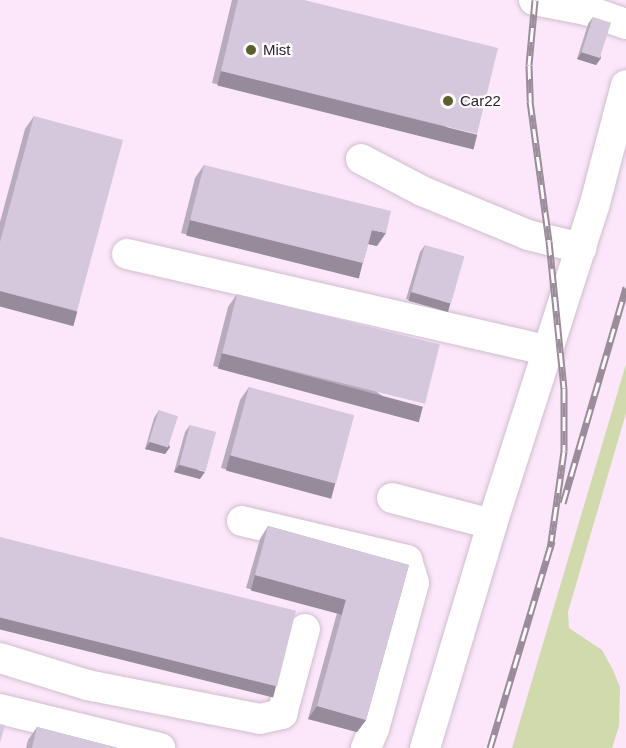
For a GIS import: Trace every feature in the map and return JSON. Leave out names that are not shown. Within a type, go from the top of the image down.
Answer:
[{"type":"lane","points":[[534,0],[586,10],[626,24]]},
{"type":"lane","points":[[425,748],[492,524],[581,248],[626,85]]},
{"type":"lane","points":[[361,159],[422,191],[528,235],[581,248]]},
{"type":"lane","points":[[127,254],[549,351]]},
{"type":"lane","points":[[392,498],[492,524]]},
{"type":"lane","points":[[242,520],[407,560],[414,583],[374,729],[366,748]]},
{"type":"lane","points":[[0,658],[87,685],[260,719],[282,714],[305,629]]},
{"type":"lane","points":[[78,728],[87,685]]},
{"type":"lane","points":[[0,710],[160,748]]},
{"type":"green space","points":[[626,364],[626,413],[568,612],[569,628],[602,650],[613,670],[620,687],[619,726],[612,748],[512,748]]},
{"type":"building","points":[[238,0],[304,0],[498,48],[477,134],[221,71]]},
{"type":"building","points":[[593,17],[611,23],[600,58],[582,52]]},
{"type":"building","points":[[34,116],[123,140],[77,311],[0,291],[0,242]]},
{"type":"building","points":[[204,165],[391,211],[386,233],[372,230],[363,263],[190,220]]},
{"type":"building","points":[[425,245],[464,256],[451,303],[411,292]]},
{"type":"building","points":[[237,294],[440,345],[425,404],[222,353]]},
{"type":"building","points":[[249,387],[354,415],[336,484],[231,456]]},
{"type":"building","points":[[159,410],[178,416],[168,448],[149,441]]},
{"type":"building","points":[[190,425],[216,432],[205,472],[179,465]]},
{"type":"building","points":[[268,526],[409,565],[366,720],[317,706],[346,600],[255,575]]},
{"type":"building","points":[[0,537],[296,611],[277,686],[0,617]]},
{"type":"building","points":[[0,724],[5,725],[0,743]]},
{"type":"building","points":[[37,727],[118,748],[32,748]]},
{"type":"railway","points":[[535,0],[529,65],[530,101],[549,241],[564,388],[564,451],[550,549]]},
{"type":"railway","points":[[563,503],[626,287]]},
{"type":"railway","points":[[490,748],[552,541]]},
{"type":"place","name":"Mist","points":[[251,50]]},
{"type":"place","name":"Car22","points":[[448,101]]}]
